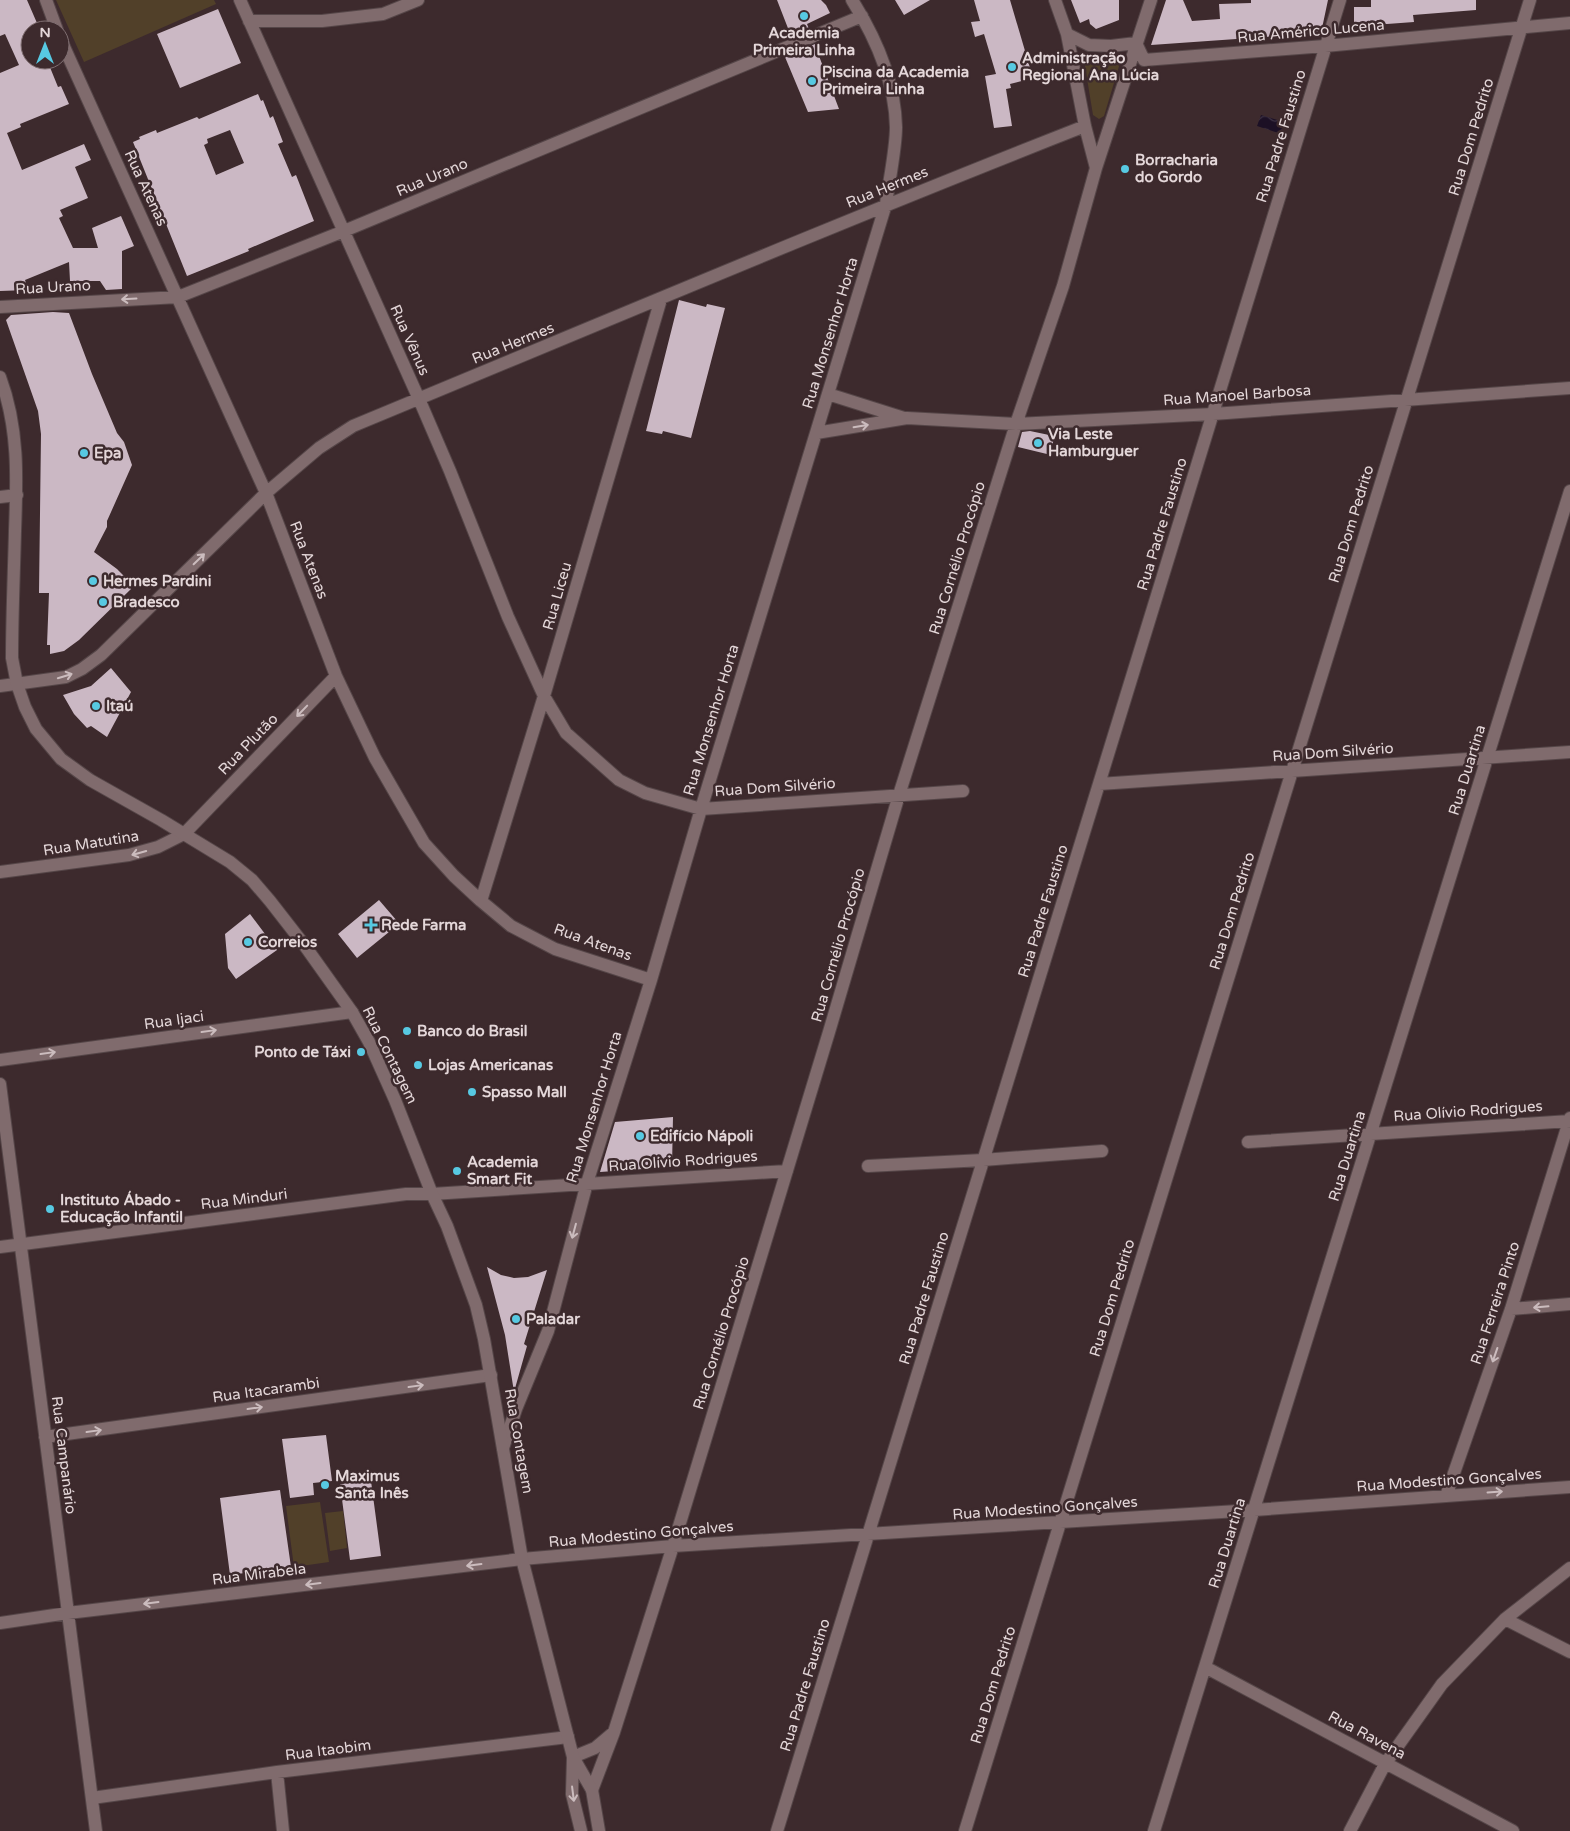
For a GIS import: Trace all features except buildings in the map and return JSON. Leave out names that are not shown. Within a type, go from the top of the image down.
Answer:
[{"type":"street","points":[[46,0],[53,20]]},
{"type":"street","name":"Rua Vênus","points":[[240,0],[419,399],[508,617],[544,696]]},
{"type":"street","points":[[249,21],[322,21],[383,14],[418,0]]},
{"type":"street","name":"Rua Monsenhor Horta","points":[[503,1448],[516,1409],[548,1331],[587,1184],[651,980],[701,809],[886,204],[896,129],[894,98],[878,50],[852,0]]},
{"type":"street","points":[[1054,0],[1067,34],[1085,126],[1096,168]]},
{"type":"street","name":"Rua Cornélio Procópio","points":[[592,1790],[614,1732],[673,1546],[899,795],[1016,424],[1063,286],[1096,168],[1151,0]]},
{"type":"street","name":"Rua Padre Faustino","points":[[777,1831],[1340,0]]},
{"type":"street","name":"Rua Dom Pedrito","points":[[964,1831],[1530,0]]},
{"type":"street","name":"Rua Urano","points":[[0,307],[178,296],[344,231],[862,16]]},
{"type":"street","name":"Rua Américo Lucena","points":[[1136,43],[1144,60],[1326,46],[1570,23]]},
{"type":"street","points":[[1067,34],[1089,45],[1111,46],[1136,43]]},
{"type":"street","name":"Rua Atenas","points":[[70,60],[266,493],[336,676],[374,758],[424,843],[454,876],[511,926],[555,949],[651,980]]},
{"type":"street","name":"Rua Hermes","points":[[0,686],[66,677],[82,669],[101,655],[266,493],[336,436],[353,426],[886,204],[1085,126]]},
{"type":"street","name":"Rua Liceu","points":[[481,901],[544,696],[661,299]]},
{"type":"street","name":"Rua Contagem","points":[[0,377],[7,395],[13,422],[17,473],[12,658],[17,684],[36,729],[61,759],[90,780],[230,862],[252,880],[305,946],[352,1012],[369,1042],[447,1226],[476,1305],[491,1375],[522,1560],[529,1591],[573,1756],[592,1790],[598,1831]]},
{"type":"street","name":"Rua Manoel Barbosa","points":[[816,433],[906,418],[1016,424],[1212,414],[1570,388]]},
{"type":"street","name":"Rua Manoel Barbosa","points":[[828,394],[906,418]]},
{"type":"street","name":"Rua Duartina","points":[[1154,1831],[1570,491]]},
{"type":"street","points":[[0,497],[17,495]]},
{"type":"street","name":"Rua Plutão","points":[[184,834],[336,676]]},
{"type":"street","name":"Rua Dom Silvério","points":[[544,696],[566,733],[619,780],[645,793],[701,809],[963,791]]},
{"type":"street","name":"Rua Dom Silvério","points":[[1099,784],[1570,752]]},
{"type":"street","name":"Rua Matutina","points":[[0,872],[129,856],[158,847],[184,834]]},
{"type":"street","name":"Rua Ijaci","points":[[0,1060],[352,1012]]},
{"type":"street","name":"Rua Campanário","points":[[0,1084],[96,1831]]},
{"type":"street","name":"Rua Olívio Rodrigues","points":[[1248,1142],[1570,1120]]},
{"type":"street","name":"Rua Ferreira Pinto","points":[[1446,1496],[1511,1309],[1570,1120]]},
{"type":"street","points":[[868,1166],[1102,1151]]},
{"type":"street","name":"Rua Olívio Rodrigues","points":[[432,1194],[787,1171]]},
{"type":"street","name":"Rua Minduri","points":[[0,1247],[406,1194],[432,1194]]},
{"type":"street","points":[[1511,1309],[1570,1304]]},
{"type":"street","name":"Rua Itacarambi","points":[[45,1437],[491,1375]]},
{"type":"street","name":"Rua Modestino Gonçalves","points":[[522,1560],[673,1546],[1060,1523],[1570,1487]]},
{"type":"street","name":"Rua Mirabela","points":[[0,1623],[68,1613],[522,1560]]},
{"type":"street","points":[[1350,1831],[1385,1764],[1442,1684],[1505,1619],[1570,1568]]},
{"type":"street","points":[[1505,1619],[1570,1652]]},
{"type":"street","name":"Rua Ravena","points":[[1205,1667],[1513,1831]]},
{"type":"street","points":[[573,1756],[595,1748],[614,1732]]},
{"type":"street","name":"Rua Itaobim","points":[[92,1798],[277,1772],[568,1737]]},
{"type":"street","name":"Rua Contagem","points":[[573,1756],[572,1794],[581,1831]]},
{"type":"street","points":[[277,1772],[283,1831]]},
{"type":"shaded area","points":[[56,0],[214,0],[216,4],[84,62],[70,31],[70,20],[65,20]]},
{"type":"shaded area","points":[[1123,53],[1104,116],[1099,119],[1093,115],[1083,54]]},
{"type":"shaded area","points":[[320,1502],[329,1562],[294,1567],[286,1506]]},
{"type":"shaded area","points":[[343,1511],[347,1548],[330,1551],[325,1513]]},
{"type":"water","points":[[1261,115],[1284,122],[1281,134],[1257,126]]},
{"type":"place","name":"Academia Primeira Linha","points":[[804,16]]},
{"type":"place","name":"Administração Regional Ana Lúcia","points":[[1012,67]]},
{"type":"place","name":"Piscina da Academia Primeira Linha","points":[[812,81]]},
{"type":"place","name":"Borracharia do Gordo","points":[[1125,169]]},
{"type":"place","name":"Via Leste Hamburguer","points":[[1038,443]]},
{"type":"place","name":"Epa","points":[[84,453]]},
{"type":"place","name":"Hermes Pardini","points":[[93,581]]},
{"type":"place","name":"Bradesco","points":[[103,602]]},
{"type":"place","name":"Itaú","points":[[96,706]]},
{"type":"place","name":"Rede Farma","points":[[371,925]]},
{"type":"place","name":"Correios","points":[[248,942]]},
{"type":"place","name":"Banco do Brasil","points":[[407,1031]]},
{"type":"place","name":"Ponto de Táxi","points":[[361,1052]]},
{"type":"place","name":"Lojas Americanas","points":[[418,1065]]},
{"type":"place","name":"Spasso Mall","points":[[472,1092]]},
{"type":"place","name":"Edifício Nápoli","points":[[640,1136]]},
{"type":"place","name":"Academia Smart Fit","points":[[457,1171]]},
{"type":"place","name":"Instituto Ábado - Educação Infantil","points":[[50,1209]]},
{"type":"place","name":"Paladar","points":[[516,1319]]},
{"type":"place","name":"Maximus Santa Inês","points":[[325,1485]]}]
